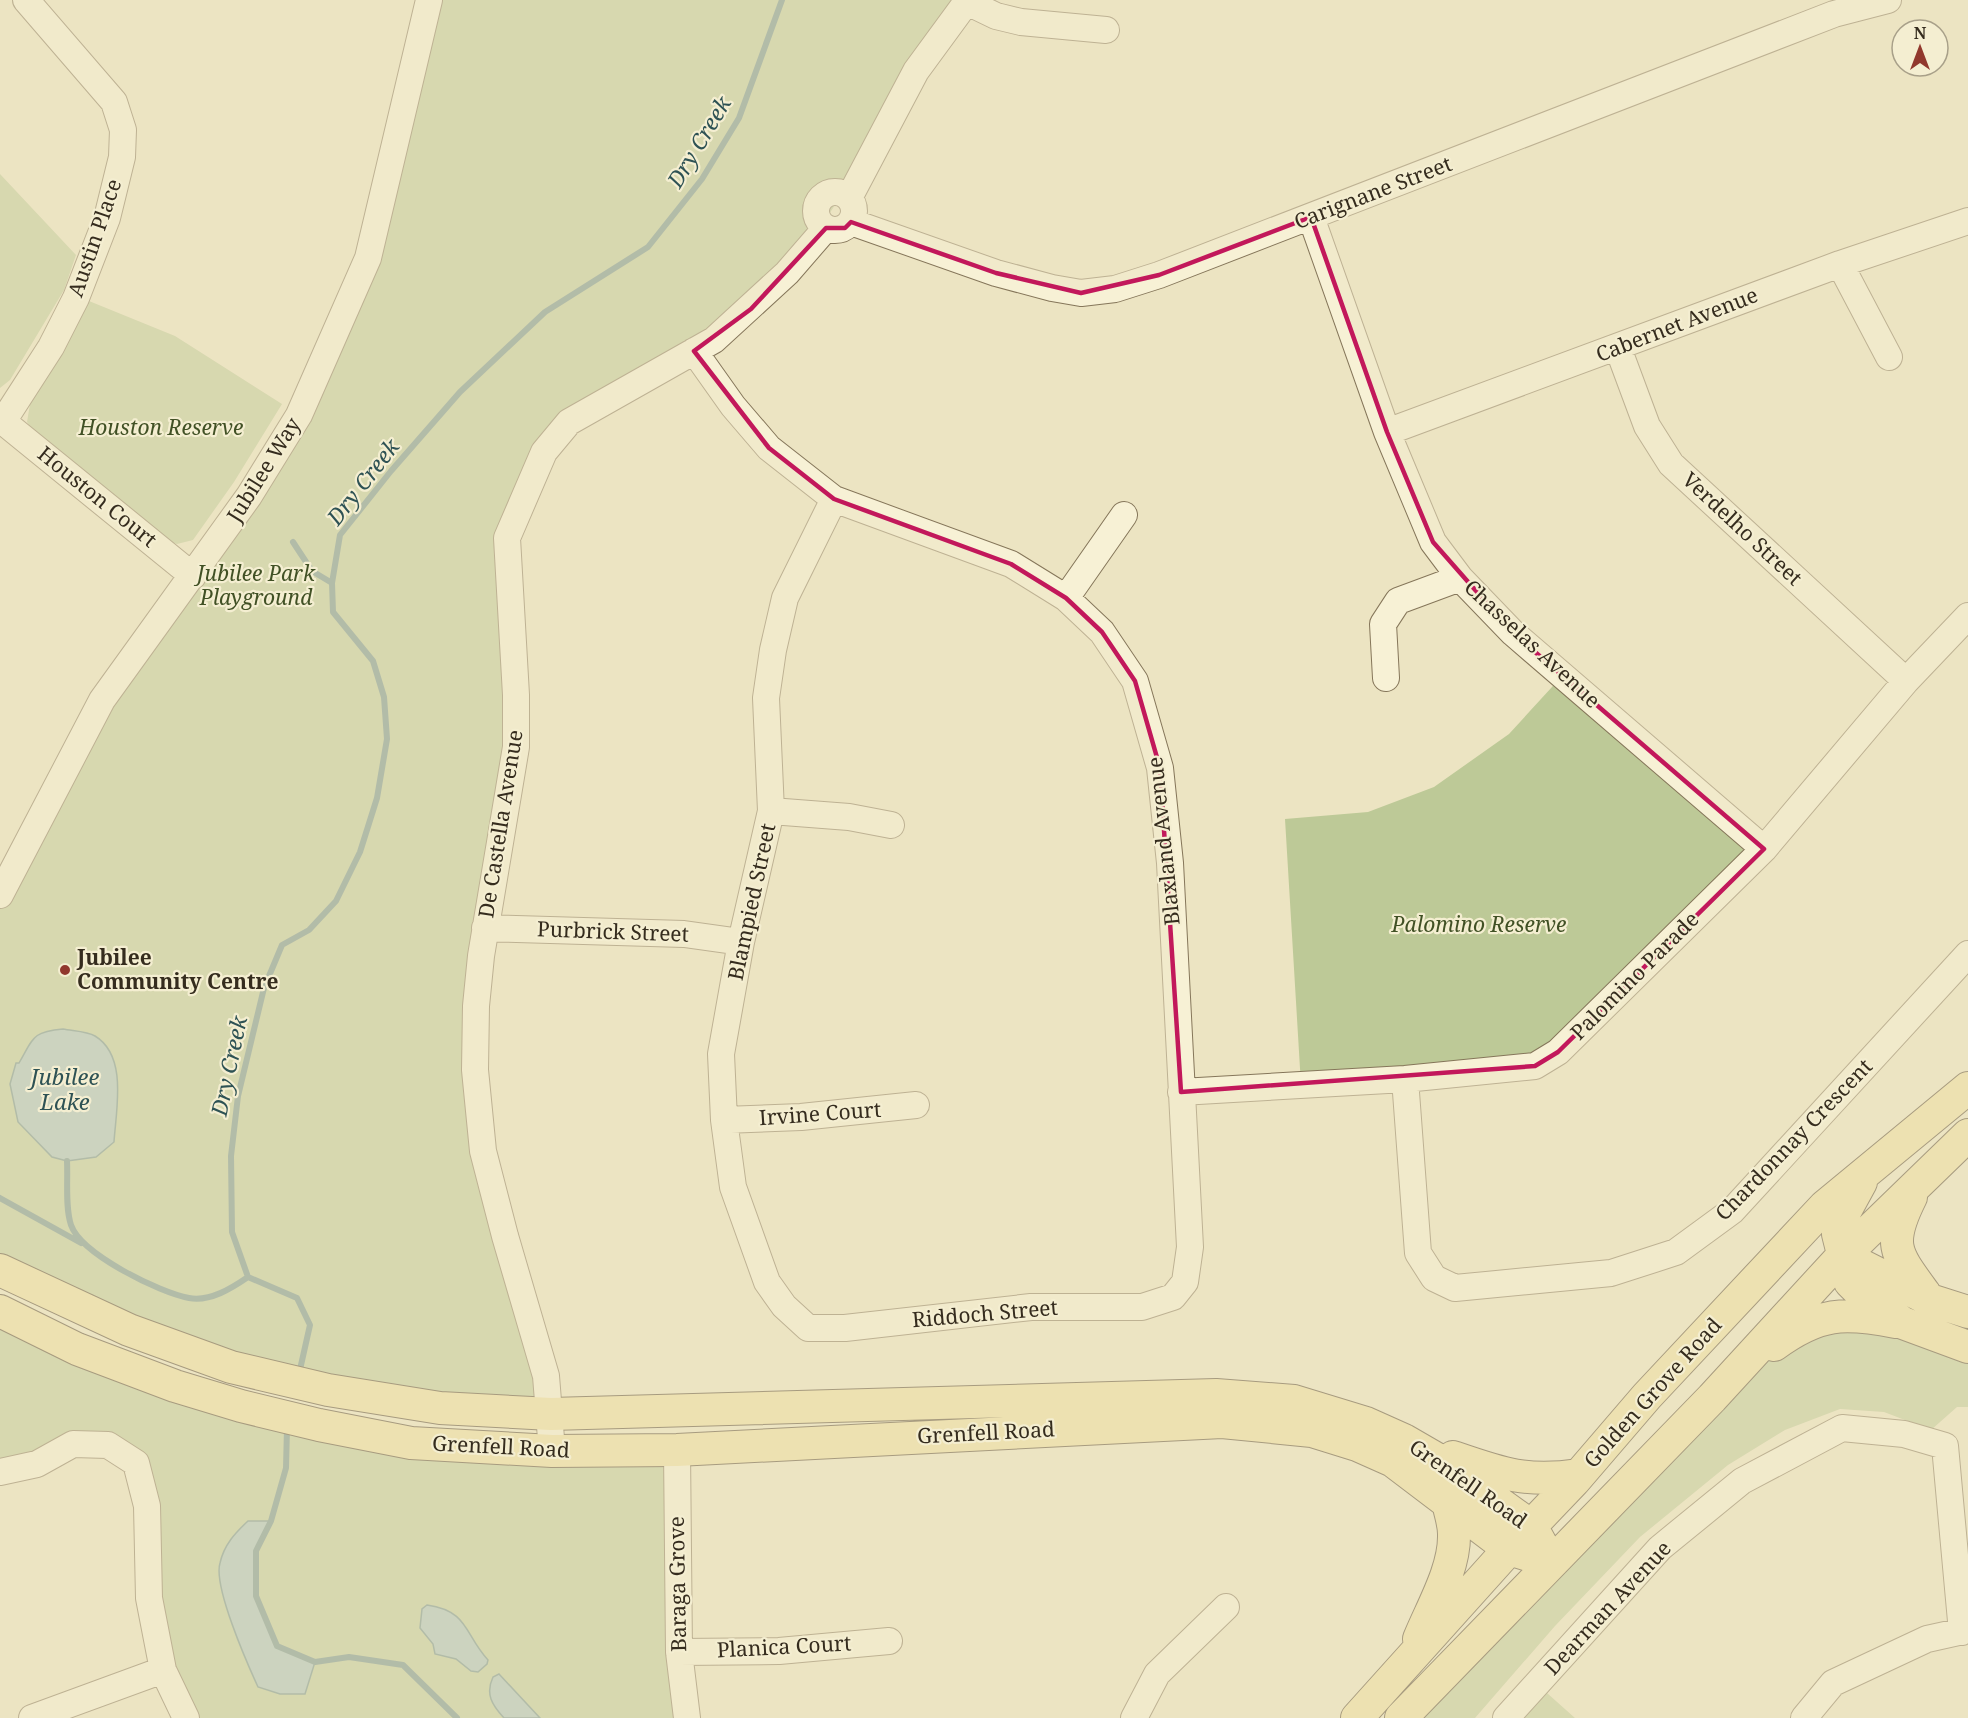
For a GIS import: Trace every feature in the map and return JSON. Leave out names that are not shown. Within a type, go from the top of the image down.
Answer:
[{"type":"main road","name":"Golden Grove Road","points":[[1357,1718],[1695,1345],[1825,1206],[1968,1088]]},
{"type":"main road","name":"Golden Grove Road","points":[[1401,1718],[1732,1376],[1843,1256],[1968,1135]]},
{"type":"main road","points":[[1866,1173],[1843,1215],[1838,1234],[1843,1256],[1850,1282],[1862,1294],[1903,1323]]},
{"type":"main road","points":[[1917,1185],[1897,1225],[1895,1237],[1903,1261],[1930,1300]]},
{"type":"main road","points":[[1695,1345],[1765,1286],[1784,1274],[1827,1258],[1843,1256],[1930,1300],[1968,1312]]},
{"type":"main road","name":"Grenfell Road","points":[[0,1270],[156,1341],[273,1377],[328,1390],[440,1408],[551,1414],[1247,1396],[1294,1401],[1327,1409],[1404,1440],[1442,1462],[1531,1526],[1551,1562]]},
{"type":"main road","name":"Grenfell Road","points":[[0,1311],[117,1365],[252,1409],[411,1443],[552,1451],[677,1450],[976,1432],[1222,1422],[1312,1431],[1357,1444],[1393,1461],[1509,1549],[1551,1562]]},
{"type":"main road","points":[[1732,1376],[1795,1330],[1829,1316],[1863,1316],[1903,1323],[1968,1347]]},
{"type":"main road","points":[[1404,1440],[1515,1477],[1546,1480],[1579,1475]]},
{"type":"main road","points":[[1412,1657],[1454,1544],[1455,1532],[1448,1502]]},
{"type":"street","name":"Austin Place","points":[[2,419],[51,347],[76,298],[107,218],[122,157],[123,130],[114,102],[26,0]]},
{"type":"street","name":"Jubilee Way","points":[[0,895],[102,700],[249,496],[299,415],[368,258],[429,0]]},
{"type":"street","name":"Carignane Street","points":[[850,210],[996,273],[1081,293],[1115,289],[1160,275],[1834,14],[1888,0]]},
{"type":"street","points":[[850,210],[835,193],[822,198],[816,211],[817,218],[826,228],[835,230],[844,228],[850,210],[916,71],[968,1],[996,16],[1021,22],[1106,30]]},
{"type":"street","name":"Chasselas Avenue","points":[[1311,217],[1388,432],[1433,542],[1460,578],[1513,633],[1764,849]]},
{"type":"street","name":"Cabernet Avenue","points":[[1388,432],[1840,264],[1968,221]]},
{"type":"street","name":"De Castella Avenue","points":[[552,1451],[551,1414],[546,1376],[539,1345],[505,1236],[483,1150],[475,1070],[476,1006],[485,928],[516,747],[516,695],[506,557],[507,538],[514,517],[544,452],[570,422],[714,340],[751,309],[787,273],[826,228]]},
{"type":"street","points":[[1840,264],[1889,357]]},
{"type":"street","name":"Verdelho Street","points":[[1618,348],[1647,426],[1671,464],[1906,681]]},
{"type":"street","name":"Blaxland Avenue","points":[[694,351],[733,406],[769,448],[834,499],[1011,564],[1066,598],[1102,632],[1135,681],[1160,768],[1170,863],[1190,1247],[1185,1282]]},
{"type":"street","name":"Houston Court","points":[[2,419],[193,576]]},
{"type":"street","name":"Blampied Street","points":[[784,1306],[767,1282],[733,1187],[724,1120],[721,1054],[741,942],[771,812],[766,698],[773,650],[785,598],[834,499]]},
{"type":"street","points":[[1066,598],[1124,515]]},
{"type":"street","points":[[1386,678],[1383,624],[1398,601],[1460,578]]},
{"type":"street","name":"Palomino Parade","points":[[1181,1092],[1405,1079],[1535,1066],[1558,1052],[1764,849],[1906,681],[1968,616]]},
{"type":"street","points":[[771,812],[849,817],[891,825]]},
{"type":"street","name":"Purbrick Street","points":[[485,928],[684,934],[741,942]]},
{"type":"street","name":"Chardonnay Crescent","points":[[1405,1079],[1418,1253],[1434,1278],[1455,1288],[1611,1273],[1676,1252],[1732,1211],[1968,954]]},
{"type":"street","name":"Irvine Court","points":[[724,1120],[801,1117],[916,1106]]},
{"type":"street","name":"Riddoch Street","points":[[784,1306],[808,1328],[845,1328],[1031,1307],[1142,1308],[1173,1297],[1185,1282]]},
{"type":"street","name":"Dearman Avenue","points":[[1506,1718],[1660,1548],[1742,1481],[1842,1428],[1904,1434],[1945,1446],[1965,1631]]},
{"type":"street","points":[[0,1472],[37,1464],[72,1444],[108,1444],[136,1463],[147,1506],[149,1598],[163,1670],[186,1718]]},
{"type":"street","name":"Baraga Grove","points":[[677,1450],[679,1652],[687,1718]]},
{"type":"street","points":[[1134,1718],[1157,1674],[1226,1607]]},
{"type":"street","points":[[1804,1718],[1833,1683],[1927,1639],[1965,1631]]},
{"type":"street","name":"Planica Court","points":[[679,1652],[778,1651],[889,1641]]},
{"type":"street","points":[[32,1718],[163,1670]]},
{"type":"highlighted area","points":[[1311,217],[1387,432],[1433,542],[1513,633],[1764,849],[1558,1052],[1535,1066],[1181,1092],[1160,768],[1135,681],[1102,632],[1066,598],[1011,564],[834,499],[769,448],[694,351],[751,309],[826,228],[845,228],[851,222],[996,273],[1081,293],[1159,275]]},
{"type":"green space","name":"Jubilee Park Playground","points":[[429,0],[968,0],[822,225],[714,340],[569,422],[507,538],[516,706],[487,916],[483,1151],[551,1414],[260,1374],[0,1270],[0,895],[102,700],[299,415],[368,258]]},
{"type":"green space","points":[[0,174],[76,255],[64,290],[10,380],[0,388]]},
{"type":"green space","name":"Houston Reserve","points":[[89,301],[175,336],[282,404],[234,482],[193,540],[177,544],[161,539],[38,438],[27,422],[30,404]]},
{"type":"green space","name":"Palomino Reserve","points":[[1563,675],[1764,849],[1558,1052],[1301,1085],[1285,819],[1368,812],[1434,787],[1509,734]]},
{"type":"green space","points":[[0,1310],[345,1431],[677,1450],[687,1718],[186,1718],[163,1670],[136,1463],[108,1445],[0,1472]]},
{"type":"green space","points":[[1844,1317],[1968,1362],[1968,1407],[1957,1407],[1931,1430],[1884,1412],[1840,1409],[1785,1430],[1728,1465],[1640,1537],[1555,1626],[1475,1718],[1417,1718],[1769,1354]]},
{"type":"green space","points":[[1547,1693],[1575,1718],[1522,1718]]},
{"type":"water","name":"Jubilee Lake","points":[[63,1029],[95,1036],[112,1056],[116,1070],[118,1100],[114,1142],[96,1157],[67,1161],[52,1157],[18,1122],[10,1084],[16,1063],[19,1063],[31,1042],[39,1034]]},
{"type":"water","points":[[248,1521],[271,1521],[256,1551],[256,1596],[277,1646],[315,1662],[305,1694],[280,1694],[258,1687],[226,1606],[221,1589],[220,1563],[231,1540]]},
{"type":"water","points":[[427,1605],[451,1612],[464,1625],[488,1660],[478,1672],[471,1671],[456,1659],[435,1654],[433,1644],[420,1628],[422,1609]]},
{"type":"water","points":[[499,1674],[540,1718],[504,1718],[493,1704],[490,1694],[493,1677]]},
{"type":"waterway","name":"Dry Creek","points":[[299,1374],[310,1325],[297,1298],[248,1277],[232,1232],[231,1156],[238,1096],[264,988],[282,945],[309,930],[336,901],[360,852],[377,798],[387,739],[384,697],[373,661],[333,612],[332,583],[340,535],[391,471],[460,392],[545,312],[648,247],[702,179],[739,118],[782,0]]},
{"type":"waterway","points":[[293,542],[312,571],[332,583]]},
{"type":"waterway","points":[[67,1161],[67,1202],[71,1225],[78,1236],[105,1260],[160,1289],[197,1299],[228,1290],[248,1277]]},
{"type":"waterway","points":[[0,1198],[81,1243]]},
{"type":"waterway","name":"Dry Creek","points":[[287,1428],[286,1468],[271,1521],[256,1551],[256,1596],[277,1646],[315,1662],[349,1657],[403,1665],[457,1718]]},
{"type":"place","name":"Jubilee Community Centre","points":[[65,970]]}]
